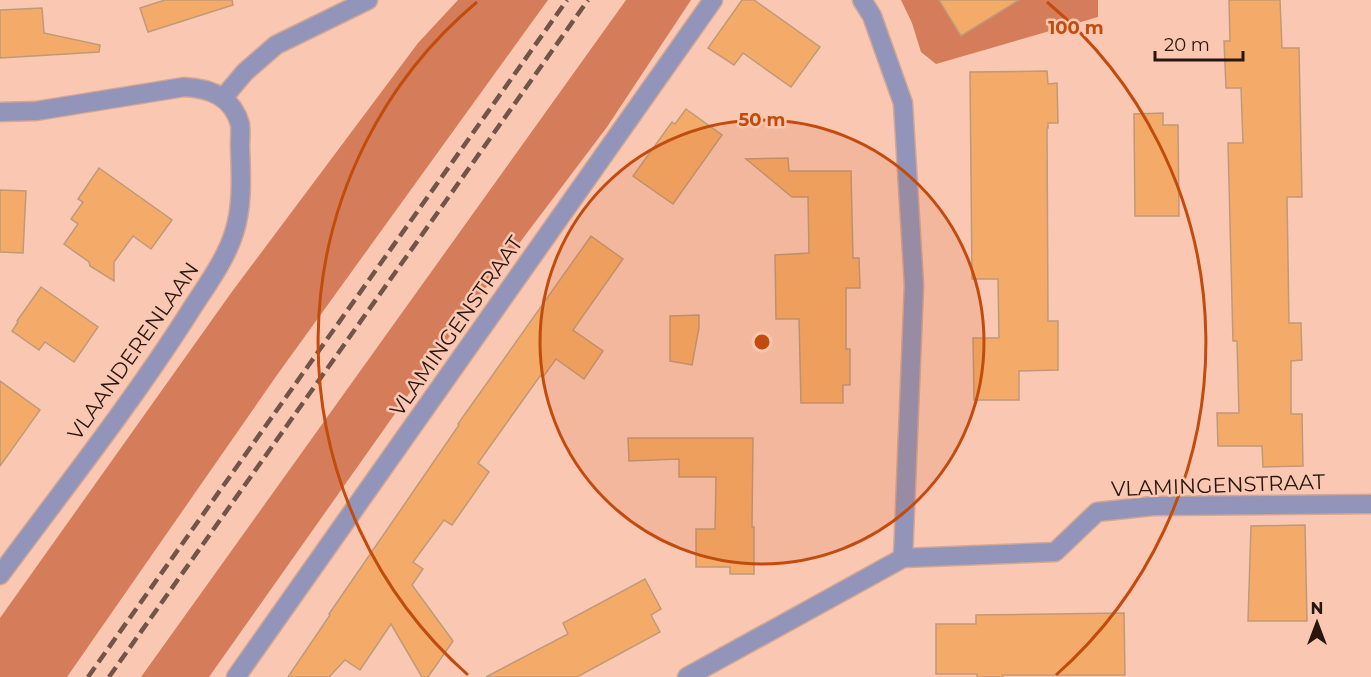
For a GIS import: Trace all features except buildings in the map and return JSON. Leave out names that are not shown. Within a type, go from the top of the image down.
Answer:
[{"type":"street","points":[[0,112],[36,111],[184,87],[203,87],[223,98],[245,72],[276,45],[368,0]]},
{"type":"street","name":"VLAMINGENSTRAAT","points":[[236,677],[713,0]]},
{"type":"street","points":[[862,0],[872,16],[903,103],[914,285],[903,558]]},
{"type":"street","name":"VLAANDERENLAAN","points":[[0,575],[165,349],[217,268],[234,234],[240,207],[240,124],[233,110],[223,98]]},
{"type":"street","name":"VLAMINGENSTRAAT","points":[[687,677],[903,558],[1055,552],[1097,512],[1153,506],[1371,504]]},
{"type":"shaded area","points":[[458,0],[548,0],[277,375],[67,677],[0,677],[0,618],[231,293],[418,43]]},
{"type":"shaded area","points":[[626,0],[691,0],[607,127],[459,323],[209,677],[141,677]]},
{"type":"shaded area","points":[[901,0],[1098,0],[1098,17],[936,64],[921,52],[912,23]]},
{"type":"railway","points":[[88,677],[567,0]]},
{"type":"railway","points":[[109,677],[588,0]]}]
